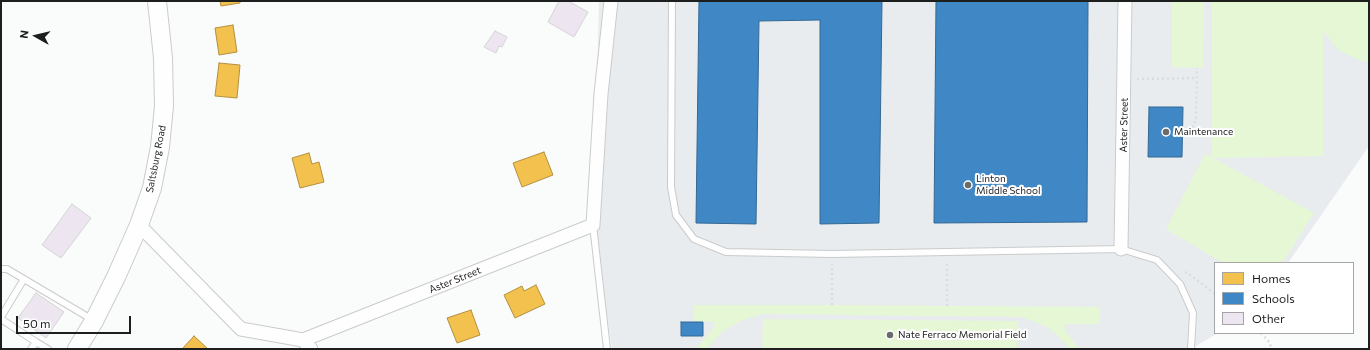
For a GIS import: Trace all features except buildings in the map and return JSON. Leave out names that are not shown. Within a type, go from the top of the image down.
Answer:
[{"type":"main road","name":"Saltsburg Road","points":[[77,349],[94,321],[116,278],[139,224],[152,188],[160,147],[164,106],[163,58],[157,1]]},
{"type":"street","points":[[592,225],[611,1]]},
{"type":"street","name":"Aster Street","points":[[1121,249],[1125,1]]},
{"type":"street","name":"Aster Street","points":[[139,224],[241,329],[307,344],[592,225]]},
{"type":"lane","points":[[672,1],[672,187],[676,215],[694,239],[726,252],[832,254],[1121,249],[1157,260],[1180,284],[1193,313],[1191,349]]},
{"type":"lane","points":[[592,225],[607,349]]},
{"type":"lane","points":[[1,269],[7,269],[94,321]]},
{"type":"lane","points":[[24,279],[1,318],[48,349]]},
{"type":"lane","points":[[31,349],[36,342]]},
{"type":"path","points":[[1185,133],[1191,131],[1196,120],[1197,68]]},
{"type":"path","points":[[1124,79],[1196,78]]},
{"type":"path","points":[[947,252],[947,306]]},
{"type":"path","points":[[832,254],[832,306]]},
{"type":"path","points":[[1262,334],[1270,343],[1272,349]]},
{"type":"shaded area","name":"Linton Middle School","points":[[599,1],[1369,1],[1369,146],[1289,262],[1214,262],[1214,334],[1216,334],[1191,349],[612,349],[593,225]]},
{"type":"green space","points":[[1172,1],[1204,1],[1203,68],[1172,67]]},
{"type":"green space","points":[[1212,1],[1369,1],[1369,62],[1359,60],[1338,50],[1323,30],[1323,156],[1213,158],[1314,213],[1283,262],[1221,262],[1166,229],[1205,154],[1212,157]]},
{"type":"green space","points":[[694,305],[1100,307],[1099,324],[1065,324],[1065,331],[1080,349],[1070,349],[1047,327],[1023,317],[762,314],[740,321],[723,331],[707,349],[696,349],[714,327],[715,322],[693,321]]},
{"type":"green space","name":"Nate Ferraco Memorial Field","points":[[763,319],[1017,321],[1017,349],[762,349]]},
{"type":"place","name":"Maintenance","points":[[1166,132]]},
{"type":"place","name":"Linton Middle School","points":[[968,185]]},
{"type":"place","name":"Nate Ferraco Memorial Field","points":[[890,335]]}]
